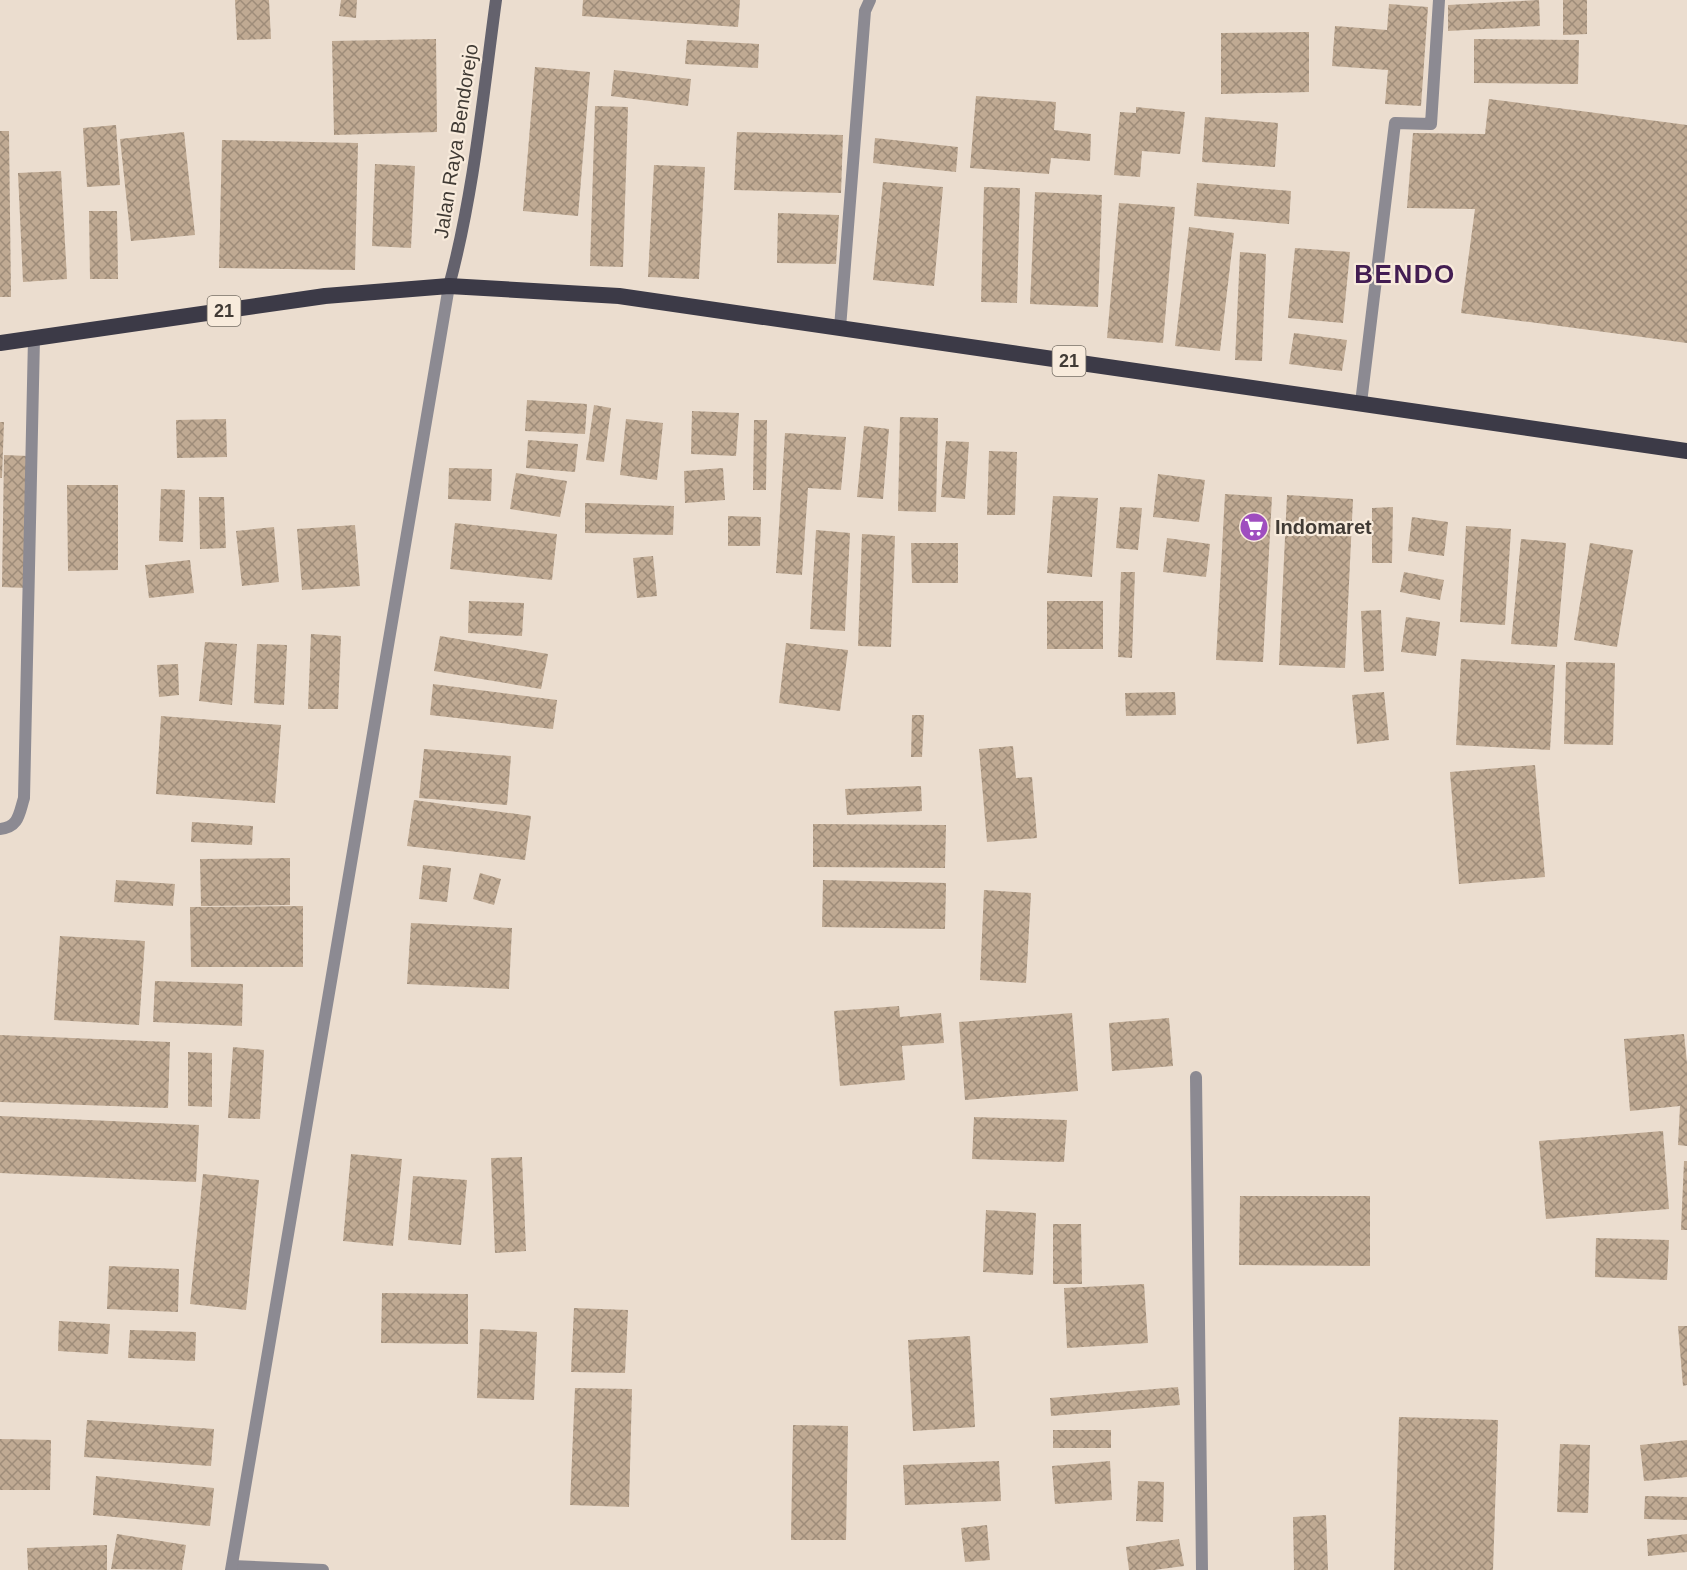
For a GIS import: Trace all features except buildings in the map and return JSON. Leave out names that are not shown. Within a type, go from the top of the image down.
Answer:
[{"type":"highway","name":"21","points":[[0,343],[325,296],[449,286],[620,296],[1687,451]]},
{"type":"main road","name":"Jalan Raya Bendorejo","points":[[449,286],[465,216],[496,0]]},
{"type":"street","points":[[840,328],[865,11],[870,0]]},
{"type":"street","points":[[1362,403],[1395,123],[1431,124],[1439,0]]},
{"type":"street","points":[[323,1570],[232,1568],[449,286]]},
{"type":"street","points":[[0,830],[9,829],[17,823],[24,798],[34,338]]},
{"type":"street","points":[[1197,1077],[1202,1570]]},
{"type":"place","name":"Indomaret","points":[[1254,527]]},
{"type":"district","name":"BENDO","points":[[1405,274]]}]
